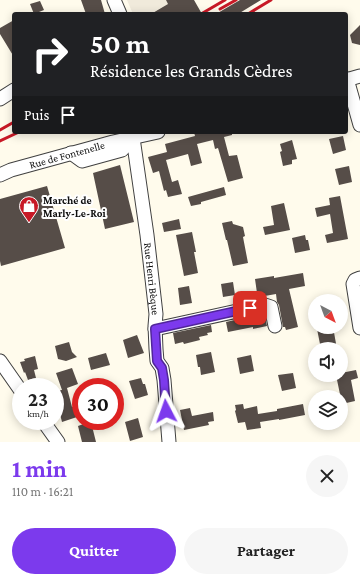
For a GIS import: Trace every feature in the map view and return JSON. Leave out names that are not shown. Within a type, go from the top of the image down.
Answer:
[{"type":"street","points":[[114,0],[119,12]]},
{"type":"street","points":[[348,80],[360,76]]},
{"type":"street","points":[[348,83],[360,125]]},
{"type":"street","points":[[0,99],[12,91]]},
{"type":"street","name":"Rue de Fontenelle","points":[[0,175],[11,170],[71,153],[150,134]]},
{"type":"street","name":"Rue Henri Bèque","points":[[133,138],[147,235],[156,314],[155,329],[157,361],[162,368],[164,380],[168,442]]},
{"type":"street","points":[[360,278],[355,280],[353,284],[360,328]]},
{"type":"street","points":[[155,329],[265,305],[271,307],[275,326]]},
{"type":"street","points":[[0,361],[12,378]]},
{"type":"street","points":[[49,430],[58,442]]},
{"type":"shaded area","points":[[127,0],[170,0],[168,4],[154,12],[132,12]]},
{"type":"building","points":[[81,0],[101,0],[104,12],[85,12]]},
{"type":"building","points":[[166,0],[194,0],[201,12],[154,12],[168,4]]},
{"type":"building","points":[[240,0],[261,0],[241,12],[219,12]]},
{"type":"building","points":[[40,1],[44,10],[33,12],[30,4]]},
{"type":"building","points":[[12,21],[12,54],[0,34],[0,28]]},
{"type":"building","points":[[360,25],[360,45],[352,43],[350,35]]},
{"type":"building","points":[[194,134],[232,134],[224,137],[229,156],[237,155],[243,178],[228,182],[218,148],[215,149],[213,140],[197,144],[202,163],[191,166],[188,154],[166,160],[172,182],[178,180],[182,194],[168,197],[166,190],[164,191],[159,171],[153,173],[148,157],[167,152],[165,144],[195,136]]},
{"type":"building","points":[[343,136],[346,150],[333,154],[329,139]]},
{"type":"building","points":[[292,140],[297,159],[292,160],[292,164],[283,166],[280,144]]},
{"type":"building","points":[[120,165],[134,222],[105,229],[93,173]]},
{"type":"building","points":[[349,166],[352,182],[339,185],[335,169]]},
{"type":"building","name":"Marché de Marly-Le-Roi","points":[[47,186],[65,248],[1,266],[0,199]]},
{"type":"building","points":[[224,187],[226,195],[191,206],[188,197]]},
{"type":"building","points":[[340,196],[348,239],[327,243],[325,235],[333,233],[330,214],[317,217],[315,208],[330,205],[329,198]]},
{"type":"building","points":[[284,203],[290,230],[265,235],[263,227],[274,225],[271,206]]},
{"type":"building","points":[[179,219],[181,229],[164,232],[162,223]]},
{"type":"building","points":[[232,221],[233,224],[243,227],[245,236],[243,237],[248,263],[233,266],[222,223]]},
{"type":"building","points":[[192,232],[198,273],[184,276],[176,235]]},
{"type":"building","points":[[305,235],[306,240],[308,240],[310,250],[295,253],[292,238]]},
{"type":"building","points":[[303,273],[305,286],[289,289],[298,327],[286,330],[285,327],[283,327],[276,294],[259,297],[255,279],[274,276],[274,278]]},
{"type":"building","points":[[233,282],[235,295],[223,297],[221,284]]},
{"type":"building","points":[[189,286],[192,303],[180,305],[178,288]]},
{"type":"building","points":[[264,313],[267,326],[228,332],[226,322]]},
{"type":"building","points":[[211,325],[212,332],[207,333],[208,335],[199,337],[200,340],[184,344],[183,342],[175,344],[173,333]]},
{"type":"building","points":[[318,334],[334,334],[336,342],[320,342]]},
{"type":"building","points":[[137,335],[144,353],[128,358],[123,340]]},
{"type":"building","points":[[69,342],[72,352],[77,357],[66,361],[58,359],[55,346]]},
{"type":"building","points":[[211,352],[215,372],[201,375],[196,355]]},
{"type":"building","points":[[106,353],[110,365],[91,370],[88,358]]},
{"type":"building","points":[[251,355],[254,371],[240,374],[237,358]]},
{"type":"building","points":[[35,356],[38,369],[34,370],[36,378],[27,378],[25,372],[24,373],[20,362],[25,361],[24,359]]},
{"type":"building","points":[[72,368],[76,378],[72,378],[72,386],[67,388],[72,407],[72,419],[64,421],[64,378],[58,378],[56,373]]},
{"type":"building","points":[[356,370],[358,378],[351,380],[355,401],[348,403],[348,390],[339,390],[337,382],[348,382],[348,372]]},
{"type":"building","points":[[293,373],[296,388],[282,391],[278,375]]},
{"type":"building","points":[[141,378],[143,384],[145,384],[148,395],[135,399],[129,381]]},
{"type":"building","points":[[243,404],[244,409],[257,406],[258,414],[303,404],[305,415],[260,422],[261,428],[247,430],[245,422],[238,423],[235,411],[235,405]]},
{"type":"building","points":[[190,408],[192,416],[213,412],[214,421],[208,422],[209,425],[184,430],[180,410]]},
{"type":"building","points":[[138,418],[143,437],[130,441],[125,422]]},
{"type":"building","points":[[79,430],[93,430],[96,442],[82,442]]},
{"type":"railway","points":[[204,12],[225,0]]},
{"type":"railway","points":[[220,9],[236,0]]},
{"type":"railway","points":[[251,12],[271,0]]},
{"type":"railway","points":[[0,130],[12,123]]},
{"type":"railway","points":[[0,141],[15,134]]},
{"type":"place","name":"Marché de Marly-Le-Roi","points":[[29,223]]},
{"type":"route","points":[[166,411],[162,368],[157,361],[155,329],[250,308]]}]
